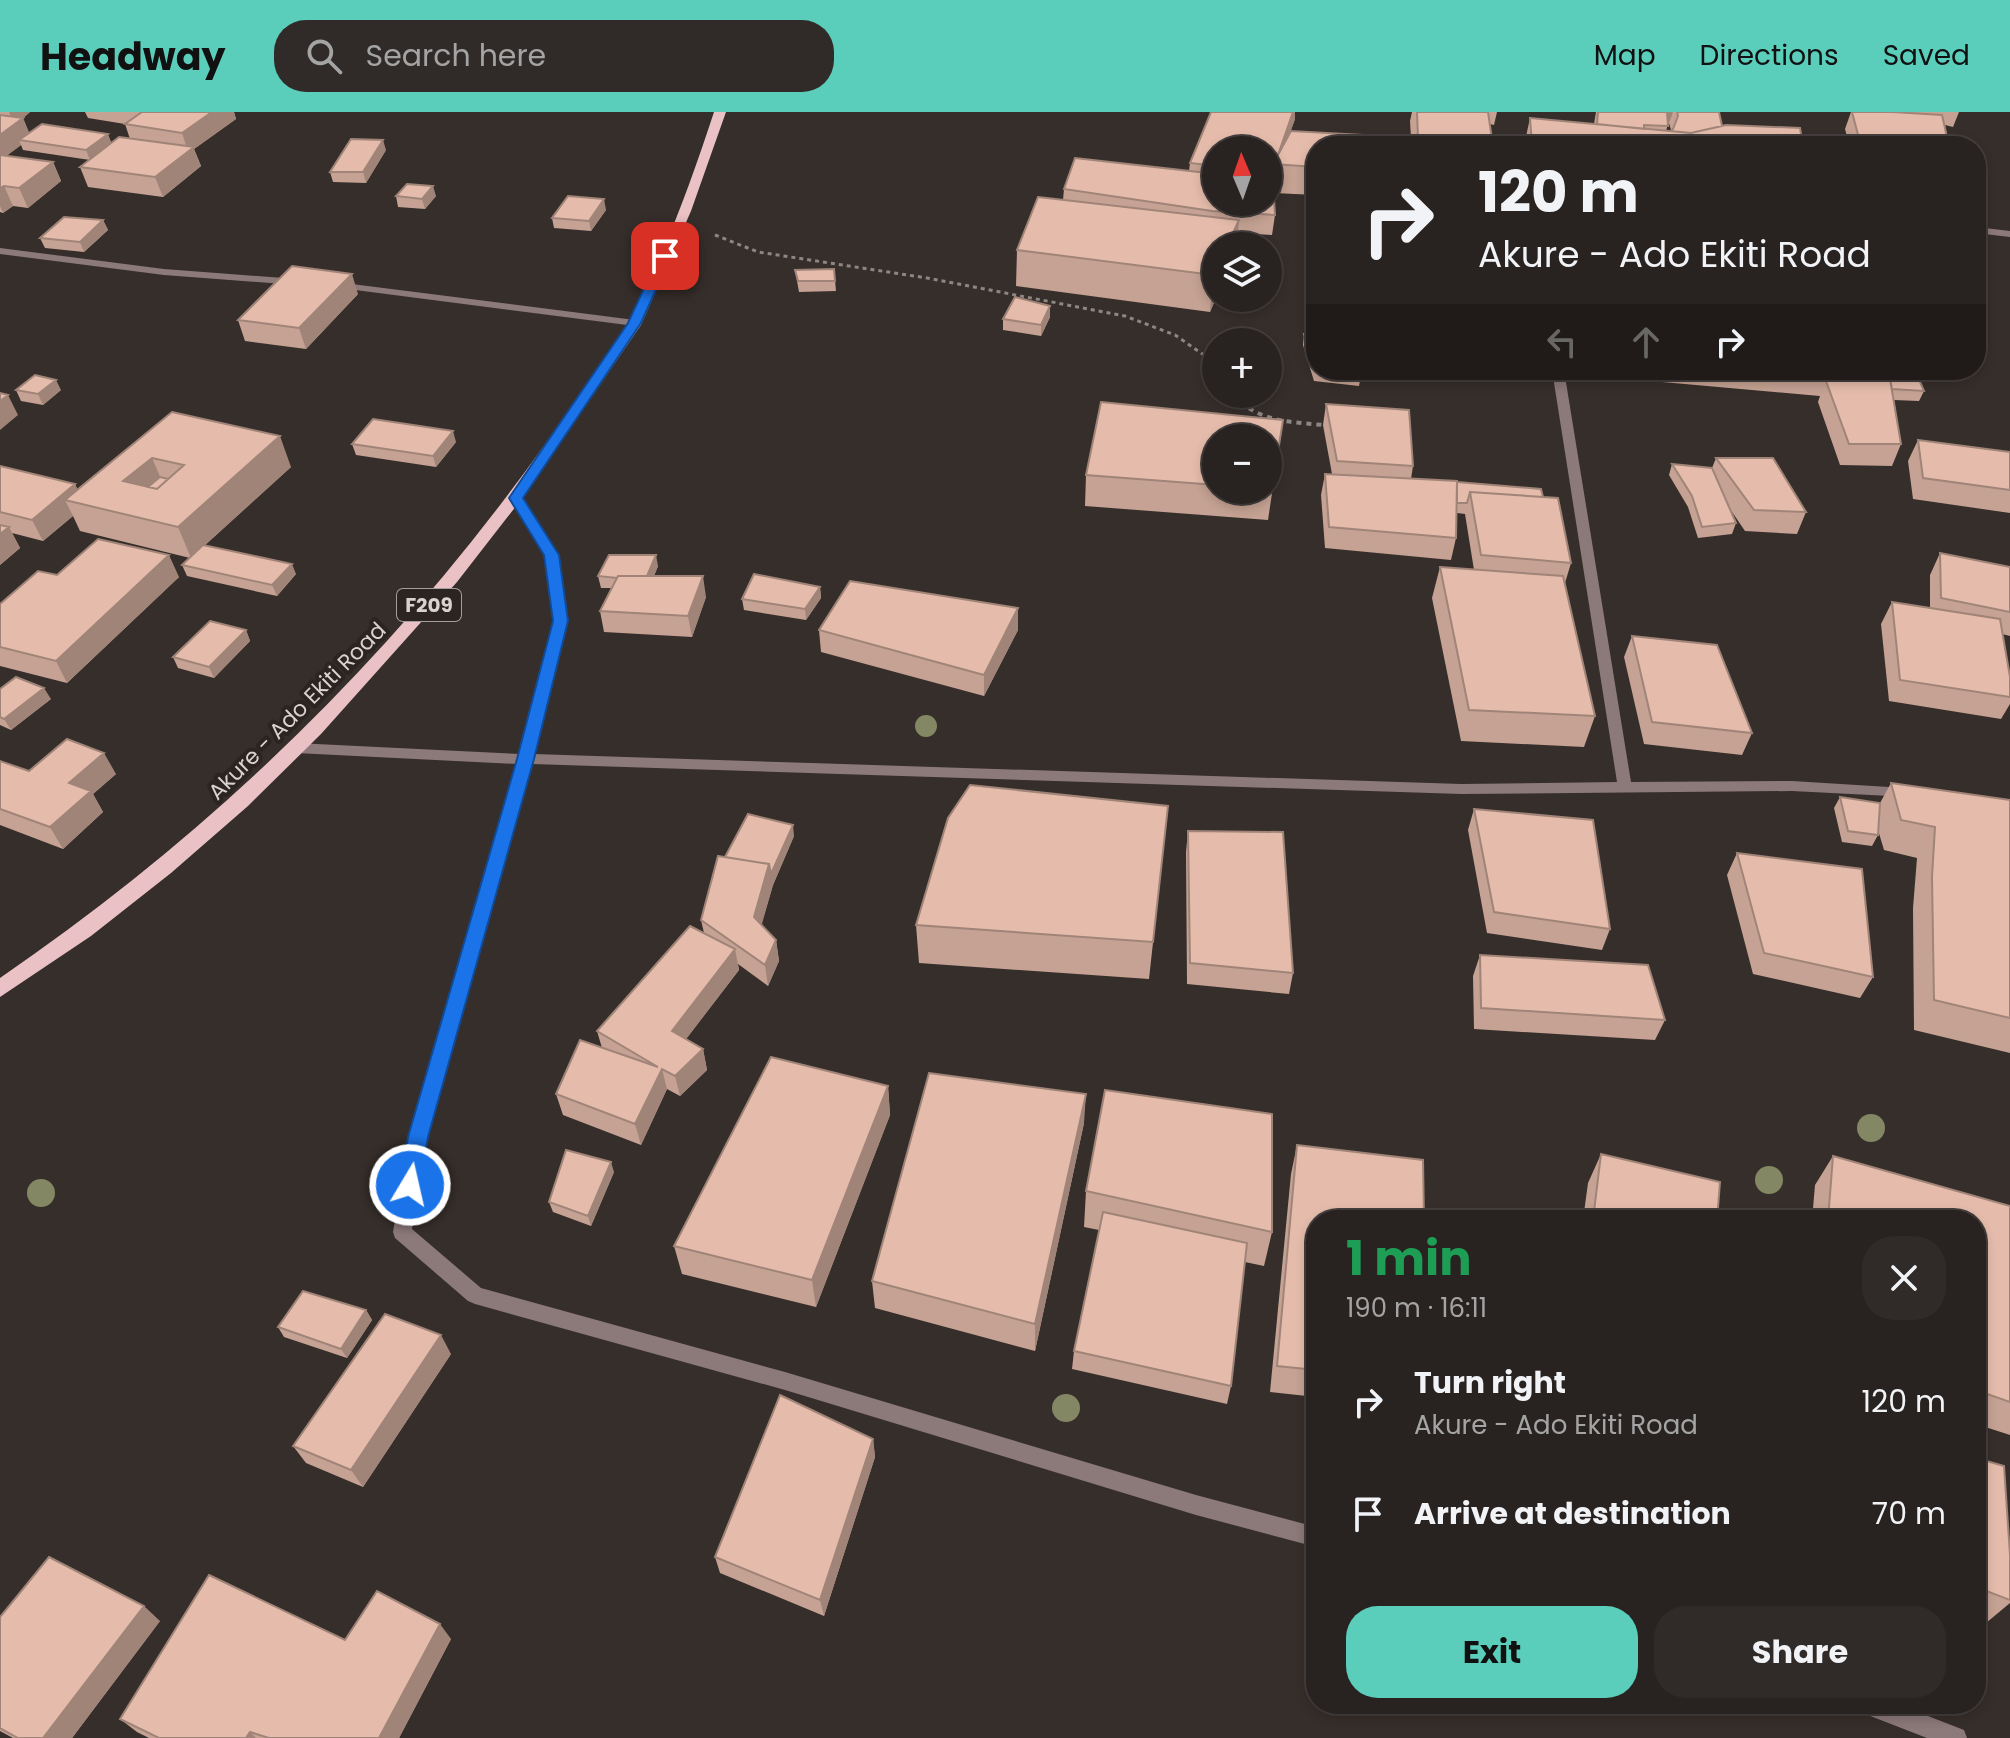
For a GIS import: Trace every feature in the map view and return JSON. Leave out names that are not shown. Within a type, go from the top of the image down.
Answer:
[{"type":"main road","name":"Akure - Ado Ekiti Road","points":[[0,989],[45,959],[215,825],[296,748],[414,623],[516,498],[635,323],[700,175],[720,112]]},
{"type":"street","points":[[1986,231],[2010,234]]},
{"type":"street","points":[[0,251],[164,272],[305,282]]},
{"type":"street","points":[[321,284],[635,323]]},
{"type":"street","points":[[1560,380],[1625,789]]},
{"type":"street","points":[[516,498],[552,555],[560,621],[526,759],[418,1137],[402,1232],[475,1295],[785,1381],[1196,1505],[1306,1534]]},
{"type":"street","points":[[296,748],[526,759],[1431,788],[1792,786],[1917,794]]},
{"type":"street","points":[[1894,1714],[1956,1738]]},
{"type":"path","points":[[680,222],[758,252],[927,278],[1125,316],[1175,335],[1202,354]]},
{"type":"path","points":[[1247,408],[1276,421],[1323,425]]},
{"type":"building","points":[[142,112],[212,112],[182,133],[125,124]]},
{"type":"building","points":[[1211,112],[1293,112],[1282,144],[1282,136],[1202,136],[1202,164],[1190,163]]},
{"type":"building","points":[[1417,112],[1488,112],[1492,136],[1418,136]]},
{"type":"building","points":[[1598,112],[1667,112],[1668,126],[1644,125],[1644,129],[1597,124]]},
{"type":"building","points":[[1677,112],[1719,112],[1722,126],[1691,133],[1670,131]]},
{"type":"building","points":[[1852,112],[1942,115],[1947,136],[1858,136]]},
{"type":"building","points":[[0,115],[23,118],[0,135]]},
{"type":"building","points":[[1530,118],[1691,133],[1726,125],[1800,128],[1801,136],[1531,136]]},
{"type":"building","points":[[42,124],[108,134],[86,150],[19,140]]},
{"type":"building","points":[[1291,131],[1382,136],[1306,136],[1306,166],[1282,165],[1282,148]]},
{"type":"building","points":[[119,137],[194,147],[155,177],[80,167]]},
{"type":"building","points":[[351,139],[383,140],[363,172],[330,172]]},
{"type":"building","points":[[0,155],[53,162],[19,188],[0,188]]},
{"type":"building","points":[[1075,158],[1202,172],[1202,210],[1064,189]]},
{"type":"building","points":[[407,184],[433,186],[422,199],[396,196]]},
{"type":"building","points":[[568,196],[604,199],[589,221],[552,218]]},
{"type":"building","points":[[1038,197],[1239,220],[1233,232],[1202,232],[1202,274],[1017,250]]},
{"type":"building","points":[[64,217],[103,220],[80,242],[40,238]]},
{"type":"building","points":[[292,266],[352,274],[299,328],[238,320]]},
{"type":"building","points":[[834,269],[835,281],[798,281],[795,270]]},
{"type":"building","points":[[1015,297],[1050,306],[1041,325],[1003,319]]},
{"type":"building","points":[[35,375],[56,380],[38,394],[16,390]]},
{"type":"building","points":[[1890,380],[1919,380],[1924,391],[1892,389]]},
{"type":"building","points":[[1890,380],[1901,444],[1849,444],[1826,381]]},
{"type":"building","points":[[1101,402],[1283,420],[1282,426],[1202,424],[1202,484],[1086,475]]},
{"type":"building","points":[[1326,404],[1409,410],[1413,466],[1337,461]]},
{"type":"building","points":[[172,412],[280,436],[178,527],[65,500]],"holes":[[[152,458],[184,465],[157,489],[123,481]]]},
{"type":"building","points":[[373,419],[453,431],[433,456],[352,444]]},
{"type":"building","points":[[1918,440],[2010,452],[2010,490],[1923,478]]},
{"type":"building","points":[[1716,458],[1773,458],[1806,512],[1754,510]]},
{"type":"building","points":[[1672,464],[1712,468],[1736,523],[1702,527],[1692,496]]},
{"type":"building","points":[[0,466],[75,484],[32,520],[0,512]]},
{"type":"building","points":[[1325,474],[1457,481],[1456,538],[1329,527]]},
{"type":"building","points":[[160,477],[168,479],[157,489],[148,487]]},
{"type":"building","points":[[1457,482],[1541,489],[1543,497],[1470,492],[1467,503],[1457,503]]},
{"type":"building","points":[[1470,492],[1558,498],[1571,563],[1481,555]]},
{"type":"building","points":[[0,525],[9,527],[0,534]]},
{"type":"building","points":[[98,539],[169,555],[56,661],[0,647],[0,604],[38,571],[57,575]]},
{"type":"building","points":[[203,545],[292,564],[272,585],[182,565]]},
{"type":"building","points":[[1940,553],[2010,567],[2010,612],[1941,598]]},
{"type":"building","points":[[609,555],[656,555],[647,576],[598,576]]},
{"type":"building","points":[[1440,567],[1563,576],[1595,716],[1469,710]]},
{"type":"building","points":[[754,574],[820,587],[805,609],[742,599]]},
{"type":"building","points":[[618,576],[703,576],[688,616],[600,611]]},
{"type":"building","points":[[850,581],[1018,608],[984,675],[819,630]]},
{"type":"building","points":[[1892,602],[2000,619],[2010,677],[2010,697],[1900,680]]},
{"type":"building","points":[[210,621],[246,630],[209,667],[173,657]]},
{"type":"building","points":[[1632,636],[1717,645],[1752,733],[1652,722]]},
{"type":"building","points":[[16,677],[44,688],[4,719],[0,717],[0,689]]},
{"type":"building","points":[[67,739],[104,753],[69,783],[91,791],[50,827],[0,809],[0,761],[29,771]]},
{"type":"building","points":[[1891,783],[2010,800],[2010,1018],[1934,1000],[1932,877],[1935,827],[1901,820]]},
{"type":"building","points":[[970,785],[1168,806],[1153,942],[916,925],[948,818]]},
{"type":"building","points":[[1840,797],[1880,803],[1878,835],[1848,831]]},
{"type":"building","points":[[1474,809],[1593,820],[1610,929],[1494,912]]},
{"type":"building","points":[[748,814],[793,825],[771,874],[769,864],[725,857]]},
{"type":"building","points":[[1188,831],[1283,832],[1293,973],[1190,963]]},
{"type":"building","points":[[1737,853],[1862,869],[1873,977],[1764,953]]},
{"type":"building","points":[[718,856],[769,864],[754,917],[776,940],[765,965],[701,920]]},
{"type":"building","points":[[690,926],[735,949],[672,1031],[703,1049],[675,1076],[662,1069],[635,1124],[556,1094],[580,1040],[658,1067],[597,1031]]},
{"type":"building","points":[[1480,955],[1648,965],[1665,1020],[1481,1008]]},
{"type":"building","points":[[771,1057],[888,1086],[812,1280],[674,1246]]},
{"type":"building","points":[[929,1073],[1086,1094],[1035,1324],[872,1281]]},
{"type":"building","points":[[1105,1090],[1272,1114],[1272,1232],[1086,1191]]},
{"type":"building","points":[[1297,1145],[1423,1160],[1424,1210],[1306,1210],[1306,1369],[1277,1366]]},
{"type":"building","points":[[566,1150],[611,1162],[588,1216],[549,1202]]},
{"type":"building","points":[[1601,1154],[1720,1182],[1718,1210],[1594,1210]]},
{"type":"building","points":[[1833,1156],[2010,1206],[2010,1402],[1986,1394],[1986,1210],[1829,1210]]},
{"type":"building","points":[[1103,1212],[1247,1243],[1231,1386],[1074,1351]]},
{"type":"building","points":[[303,1291],[366,1310],[341,1349],[278,1327]]},
{"type":"building","points":[[385,1314],[441,1335],[351,1470],[293,1446]]},
{"type":"building","points":[[780,1395],[873,1439],[820,1600],[715,1557]]},
{"type":"building","points":[[1986,1461],[2004,1466],[2010,1600],[1986,1591]]},
{"type":"building","points":[[49,1557],[144,1606],[43,1738],[18,1738],[0,1728],[0,1617]]},
{"type":"building","points":[[209,1575],[345,1640],[377,1591],[440,1624],[379,1738],[269,1738],[250,1732],[246,1738],[159,1738],[120,1719]]},
{"type":"route","points":[[410,1185],[418,1137],[526,759],[560,621],[552,555],[516,498],[635,323],[665,256]]}]
